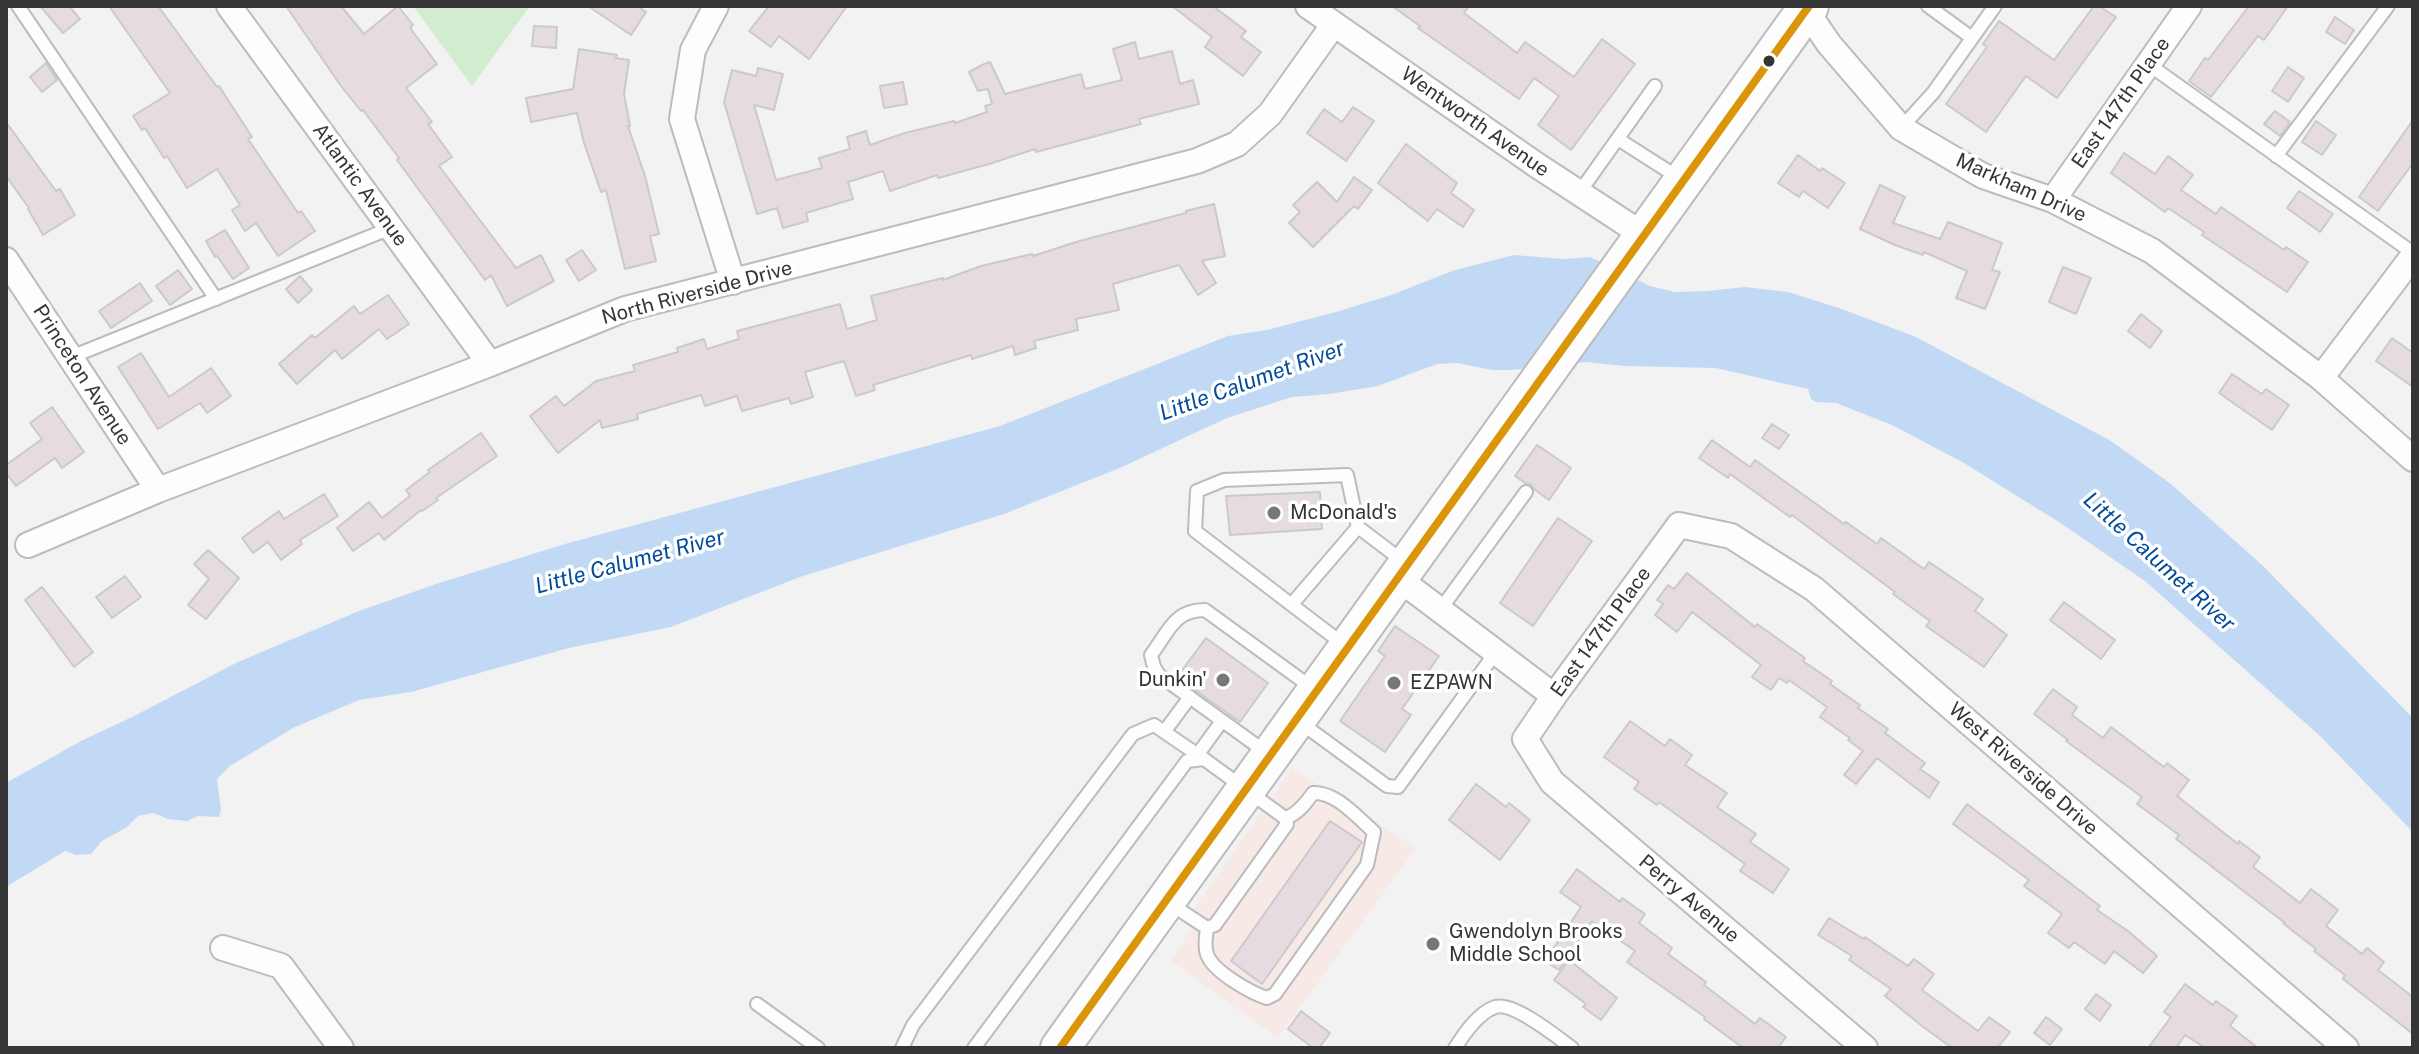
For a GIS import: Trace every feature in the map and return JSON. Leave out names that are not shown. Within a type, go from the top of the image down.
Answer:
[{"type":"main road","points":[[1060,1048],[1506,430],[1806,7]]},
{"type":"street","name":"Atlantic Avenue","points":[[229,6],[490,364]]},
{"type":"street","points":[[716,6],[693,50],[682,119],[733,282]]},
{"type":"street","name":"Wentworth Avenue","points":[[1308,6],[1579,193],[1640,242]]},
{"type":"street","name":"East 147th Place","points":[[2053,200],[2189,6]]},
{"type":"street","name":"Markham Drive","points":[[1806,7],[1829,44],[1901,128],[1983,176],[2053,200],[2152,251],[2321,378],[2413,459]]},
{"type":"street","name":"North Riverside Drive","points":[[28,545],[158,490],[490,364],[625,309],[1197,161],[1237,144],[1270,114],[1334,24]]},
{"type":"street","points":[[2321,378],[2413,254]]},
{"type":"street","name":"Princeton Avenue","points":[[6,260],[158,490]]},
{"type":"street","name":"East 147th Place","points":[[1525,739],[1679,525]]},
{"type":"street","name":"West Riverside Drive","points":[[1679,525],[1731,536],[1814,589],[2346,1048]]},
{"type":"street","points":[[1404,572],[1440,610],[1554,696]]},
{"type":"street","name":"Perry Avenue","points":[[1525,739],[1552,782],[1865,1048]]},
{"type":"street","points":[[223,948],[281,966],[341,1048]]},
{"type":"lane","points":[[18,6],[216,299]]},
{"type":"lane","points":[[1928,6],[1972,38]]},
{"type":"lane","points":[[1901,128],[1933,93],[1995,6]]},
{"type":"lane","points":[[2276,156],[2388,6]]},
{"type":"lane","points":[[2148,64],[2413,254]]},
{"type":"lane","points":[[1579,193],[1655,86]]},
{"type":"lane","points":[[1618,139],[1684,181]]},
{"type":"lane","points":[[71,357],[391,228]]},
{"type":"lane","points":[[1349,648],[1195,531],[1197,491],[1224,480],[1347,475],[1358,527],[1404,572]]},
{"type":"lane","points":[[1440,610],[1526,492]]},
{"type":"lane","points":[[1292,604],[1358,527]]},
{"type":"lane","points":[[1271,756],[1159,675],[1151,655],[1180,615],[1189,610],[1205,610],[1387,786],[1398,787],[1496,652]]},
{"type":"lane","points":[[1164,732],[1190,697]]},
{"type":"lane","points":[[974,1048],[1187,761],[1201,757],[1222,721]]},
{"type":"lane","points":[[902,1048],[913,1025],[1133,734],[1154,725],[1285,818],[1287,824],[1215,925],[1207,928]]},
{"type":"lane","points":[[1207,928],[1206,952],[1211,963],[1255,994],[1267,998],[1275,994],[1367,865],[1374,832],[1345,807],[1319,793],[1313,793],[1302,807],[1285,818]]},
{"type":"lane","points":[[1166,901],[1207,928]]},
{"type":"lane","points":[[757,1004],[818,1048]]},
{"type":"lane","points":[[1455,1048],[1470,1025],[1495,1007],[1510,1007],[1572,1048]]},
{"type":"shaded area","points":[[1292,768],[1416,848],[1278,1038],[1171,961],[1192,928],[1185,922]]},
{"type":"green space","points":[[413,6],[530,6],[472,86]]},
{"type":"water","name":"Little Calumet River","points":[[1514,255],[1564,259],[1590,257],[1650,286],[1675,292],[1745,287],[1788,292],[1916,337],[2111,441],[2171,484],[2262,565],[2413,718],[2413,832],[2319,735],[2145,581],[2062,524],[1964,463],[1892,425],[1836,403],[1816,402],[1811,399],[1808,389],[1716,368],[1586,362],[1492,370],[1457,363],[1437,364],[1378,386],[1292,397],[1227,418],[1122,467],[1004,514],[800,577],[671,627],[569,648],[411,692],[359,700],[293,728],[230,766],[217,779],[219,817],[198,816],[187,821],[168,819],[153,813],[138,816],[127,827],[102,841],[91,854],[76,855],[65,851],[6,887],[6,783],[81,741],[238,662],[359,611],[565,544],[1000,426],[1228,336],[1267,330],[1336,312],[1455,270]]},
{"type":"building","points":[[40,6],[69,6],[80,19],[63,33]]},
{"type":"building","points":[[109,6],[158,6],[219,86],[252,137],[248,139],[298,213],[301,211],[315,231],[278,256],[256,223],[245,231],[232,210],[240,205],[217,169],[187,188],[167,156],[164,158],[145,128],[142,130],[133,116],[170,93]]},
{"type":"building","points":[[286,6],[341,6],[364,34],[398,6],[437,64],[406,88],[432,122],[428,124],[452,157],[439,166],[516,268],[541,255],[554,281],[507,306],[491,275],[485,280],[397,160],[399,158],[341,86]]},
{"type":"building","points":[[588,6],[637,6],[646,12],[631,35]]},
{"type":"building","points":[[769,6],[847,6],[809,59],[779,36],[771,47],[749,31]]},
{"type":"building","points":[[1172,6],[1213,6],[1246,31],[1241,37],[1261,52],[1243,76],[1205,47],[1212,37]]},
{"type":"building","points":[[1392,6],[1469,6],[1464,13],[1517,53],[1525,42],[1574,77],[1602,39],[1635,64],[1571,150],[1538,125],[1559,96],[1534,78],[1519,99]]},
{"type":"building","points":[[2094,6],[2116,17],[2057,98],[2026,76],[1986,132],[1946,104],[1987,47],[1983,44],[1999,21],[2054,60]]},
{"type":"building","points":[[2249,6],[2288,6],[2264,40],[2258,36],[2211,97],[2189,81]]},
{"type":"building","points":[[2335,17],[2354,30],[2345,44],[2326,32]]},
{"type":"building","points":[[534,26],[557,27],[556,48],[532,46]]},
{"type":"building","points":[[1135,42],[1139,59],[1172,51],[1180,84],[1193,80],[1199,104],[1139,119],[1141,124],[1036,152],[1035,149],[938,178],[937,175],[890,191],[883,171],[848,182],[853,199],[806,213],[808,221],[783,228],[777,208],[757,214],[724,102],[732,70],[756,76],[758,68],[783,74],[774,110],[754,105],[776,180],[822,168],[819,158],[850,149],[847,137],[866,131],[870,145],[987,112],[985,106],[992,104],[988,89],[978,91],[969,72],[982,65],[990,62],[1005,94],[1081,74],[1085,89],[1122,80],[1113,49]]},
{"type":"building","points":[[579,49],[629,60],[624,94],[628,126],[645,176],[659,234],[650,236],[656,261],[625,269],[606,190],[601,192],[577,113],[531,122],[526,98],[573,89]]},
{"type":"building","points":[[46,63],[57,80],[42,92],[30,77]]},
{"type":"building","points":[[2288,67],[2304,78],[2288,102],[2272,91]]},
{"type":"building","points":[[903,82],[907,104],[884,108],[880,86]]},
{"type":"building","points":[[1353,107],[1374,121],[1346,161],[1307,133],[1324,109],[1342,122]]},
{"type":"building","points":[[2275,111],[2290,122],[2280,136],[2264,124]]},
{"type":"building","points":[[2413,120],[2413,163],[2378,211],[2359,197]]},
{"type":"building","points":[[2316,121],[2336,135],[2322,155],[2302,142]]},
{"type":"building","points":[[6,122],[56,191],[60,189],[75,215],[43,235],[29,208],[6,176]]},
{"type":"building","points":[[1406,144],[1457,183],[1451,193],[1474,210],[1463,227],[1437,209],[1428,221],[1378,183]]},
{"type":"building","points":[[2124,153],[2155,174],[2168,156],[2193,175],[2181,190],[2216,214],[2221,207],[2284,250],[2286,247],[2308,262],[2287,292],[2202,235],[2204,232],[2168,208],[2165,212],[2111,173]]},
{"type":"building","points":[[1798,155],[1820,171],[1822,168],[1845,183],[1828,208],[1803,191],[1799,197],[1778,183]]},
{"type":"building","points":[[1354,177],[1372,190],[1358,209],[1354,206],[1313,247],[1289,223],[1300,212],[1293,205],[1317,182],[1337,202]]},
{"type":"building","points":[[1880,185],[1905,197],[1893,223],[1940,239],[1948,222],[2002,243],[1992,270],[2000,272],[1985,309],[1956,298],[1967,271],[1860,229]]},
{"type":"building","points":[[2299,191],[2333,214],[2320,232],[2287,208]]},
{"type":"building","points":[[1214,204],[1225,256],[1202,261],[1216,283],[1198,295],[1179,265],[1113,284],[1119,310],[1076,319],[1078,330],[1034,341],[1036,348],[1015,355],[1013,346],[972,359],[971,355],[873,385],[875,390],[856,396],[844,361],[805,372],[813,397],[791,404],[789,398],[742,411],[737,396],[705,406],[701,395],[637,414],[638,419],[602,428],[600,420],[558,453],[530,416],[556,396],[564,406],[596,381],[635,371],[633,365],[678,352],[677,348],[704,339],[707,349],[739,339],[737,331],[840,304],[847,329],[877,320],[871,296],[943,280],[981,266],[1033,256]]},
{"type":"building","points":[[225,230],[249,268],[233,279],[206,241]]},
{"type":"building","points":[[582,250],[596,270],[579,281],[566,260]]},
{"type":"building","points":[[2063,267],[2091,278],[2076,314],[2049,302]]},
{"type":"building","points":[[178,270],[192,289],[170,305],[156,286]]},
{"type":"building","points":[[300,276],[312,290],[298,303],[286,289]]},
{"type":"building","points":[[140,283],[152,301],[111,328],[99,311]]},
{"type":"building","points":[[388,295],[409,324],[387,339],[379,329],[342,359],[335,350],[297,384],[279,364],[312,335],[315,338],[354,306],[360,314]]},
{"type":"building","points":[[2141,314],[2162,331],[2150,348],[2128,331]]},
{"type":"building","points":[[2392,338],[2413,353],[2413,387],[2376,361]]},
{"type":"building","points":[[141,353],[169,397],[211,368],[231,396],[207,413],[200,403],[158,429],[118,367]]},
{"type":"building","points":[[2232,374],[2262,394],[2266,389],[2289,405],[2272,430],[2219,393]]},
{"type":"building","points":[[52,407],[84,452],[62,468],[55,458],[16,486],[6,473],[6,465],[42,439],[30,423]]},
{"type":"building","points":[[1772,424],[1789,435],[1779,449],[1762,438]]},
{"type":"building","points":[[481,433],[497,456],[436,498],[438,500],[384,540],[379,533],[353,551],[337,528],[369,502],[382,518],[410,496],[406,490],[430,472],[428,470]]},
{"type":"building","points":[[1712,440],[1750,467],[1755,460],[1877,544],[1881,538],[1924,569],[1929,562],[1983,599],[1975,611],[2007,635],[1984,667],[1926,626],[1930,621],[1893,594],[1895,592],[1792,515],[1790,517],[1730,474],[1728,478],[1699,458]]},
{"type":"building","points":[[1537,445],[1571,468],[1549,500],[1531,484],[1515,476]]},
{"type":"building","name":"McDonald's","points":[[1320,492],[1322,529],[1230,535],[1226,496]]},
{"type":"building","points":[[324,494],[338,516],[300,540],[302,544],[281,560],[268,542],[253,553],[242,538],[279,511],[284,519]]},
{"type":"building","points":[[1558,518],[1592,541],[1533,626],[1500,603]]},
{"type":"building","points":[[208,550],[239,578],[206,619],[188,605],[209,579],[194,564]]},
{"type":"building","points":[[1687,573],[1755,627],[1757,624],[1805,658],[1803,661],[1832,681],[1830,684],[1860,705],[1858,708],[1888,729],[1885,733],[1925,763],[1920,769],[1939,782],[1929,798],[1877,758],[1856,784],[1844,775],[1863,751],[1820,717],[1827,707],[1789,680],[1787,683],[1779,678],[1771,690],[1752,677],[1761,665],[1692,612],[1677,632],[1655,615],[1663,604],[1657,600],[1668,585],[1674,589]]},
{"type":"building","points":[[125,576],[141,597],[112,618],[96,597]]},
{"type":"building","points":[[42,587],[93,652],[74,667],[25,600]]},
{"type":"building","points":[[2064,602],[2115,640],[2101,659],[2050,620]]},
{"type":"building","name":"EZPAWN","points":[[1395,626],[1439,656],[1402,709],[1411,715],[1385,752],[1340,721],[1385,656],[1378,651]]},
{"type":"building","name":"Dunkin'","points":[[1206,638],[1268,683],[1240,722],[1177,677]]},
{"type":"building","points":[[2053,689],[2077,707],[2072,715],[2103,738],[2111,727],[2164,767],[2167,763],[2189,780],[2177,796],[2238,844],[2239,841],[2260,857],[2253,867],[2300,903],[2311,889],[2338,910],[2326,926],[2362,954],[2367,948],[2384,962],[2378,970],[2413,997],[2413,1034],[2343,979],[2345,975],[2285,923],[2176,839],[2179,835],[2137,804],[2142,797],[2034,714]]},
{"type":"building","points":[[1630,721],[1665,746],[1670,739],[1692,755],[1685,765],[1727,793],[1717,807],[1756,834],[1750,842],[1789,869],[1773,893],[1740,871],[1745,864],[1659,802],[1657,805],[1634,789],[1639,782],[1604,757]]},
{"type":"building","points":[[1476,784],[1506,807],[1509,803],[1530,820],[1500,860],[1449,820]]},
{"type":"building","points":[[1967,804],[2100,906],[2097,910],[2157,956],[2143,973],[2114,951],[2105,964],[2074,942],[2069,948],[2048,933],[2062,914],[2024,886],[2029,880],[1953,824]]},
{"type":"building","points":[[1330,821],[1362,842],[1262,984],[1231,961]]},
{"type":"building","points":[[1577,869],[1620,902],[1622,898],[1645,914],[1639,923],[1672,948],[1668,954],[1706,982],[1704,985],[1755,1024],[1760,1018],[1786,1037],[1778,1048],[1743,1048],[1627,962],[1635,951],[1592,921],[1559,970],[1545,961],[1581,907],[1560,892]]},
{"type":"building","points":[[1829,918],[1865,937],[1908,966],[1914,959],[1934,974],[1922,990],[1978,1031],[1989,1017],[2010,1032],[1999,1046],[2001,1048],[1952,1048],[1922,1026],[1885,996],[1891,989],[1849,960],[1852,956],[1818,935]]},
{"type":"building","points":[[1569,960],[1617,998],[1601,1020],[1583,1007],[1586,1004],[1554,980]]},
{"type":"building","points":[[2185,984],[2213,1005],[2216,1001],[2237,1016],[2230,1026],[2258,1048],[2205,1048],[2185,1035],[2176,1048],[2148,1048],[2171,1017],[2164,1012]]},
{"type":"building","points":[[2096,994],[2111,1005],[2100,1021],[2085,1009]]},
{"type":"building","points":[[1301,1011],[1330,1033],[1319,1048],[1313,1048],[1288,1029]]},
{"type":"building","points":[[2046,1017],[2062,1029],[2050,1045],[2034,1033]]},
{"type":"transit line","points":[[1060,1048],[1809,6]]},
{"type":"place","name":"McDonald's","points":[[1274,513]]},
{"type":"place","name":"Dunkin'","points":[[1223,680]]},
{"type":"place","name":"EZPAWN","points":[[1394,683]]},
{"type":"place","name":"Gwendolyn Brooks Middle School","points":[[1433,944]]}]
